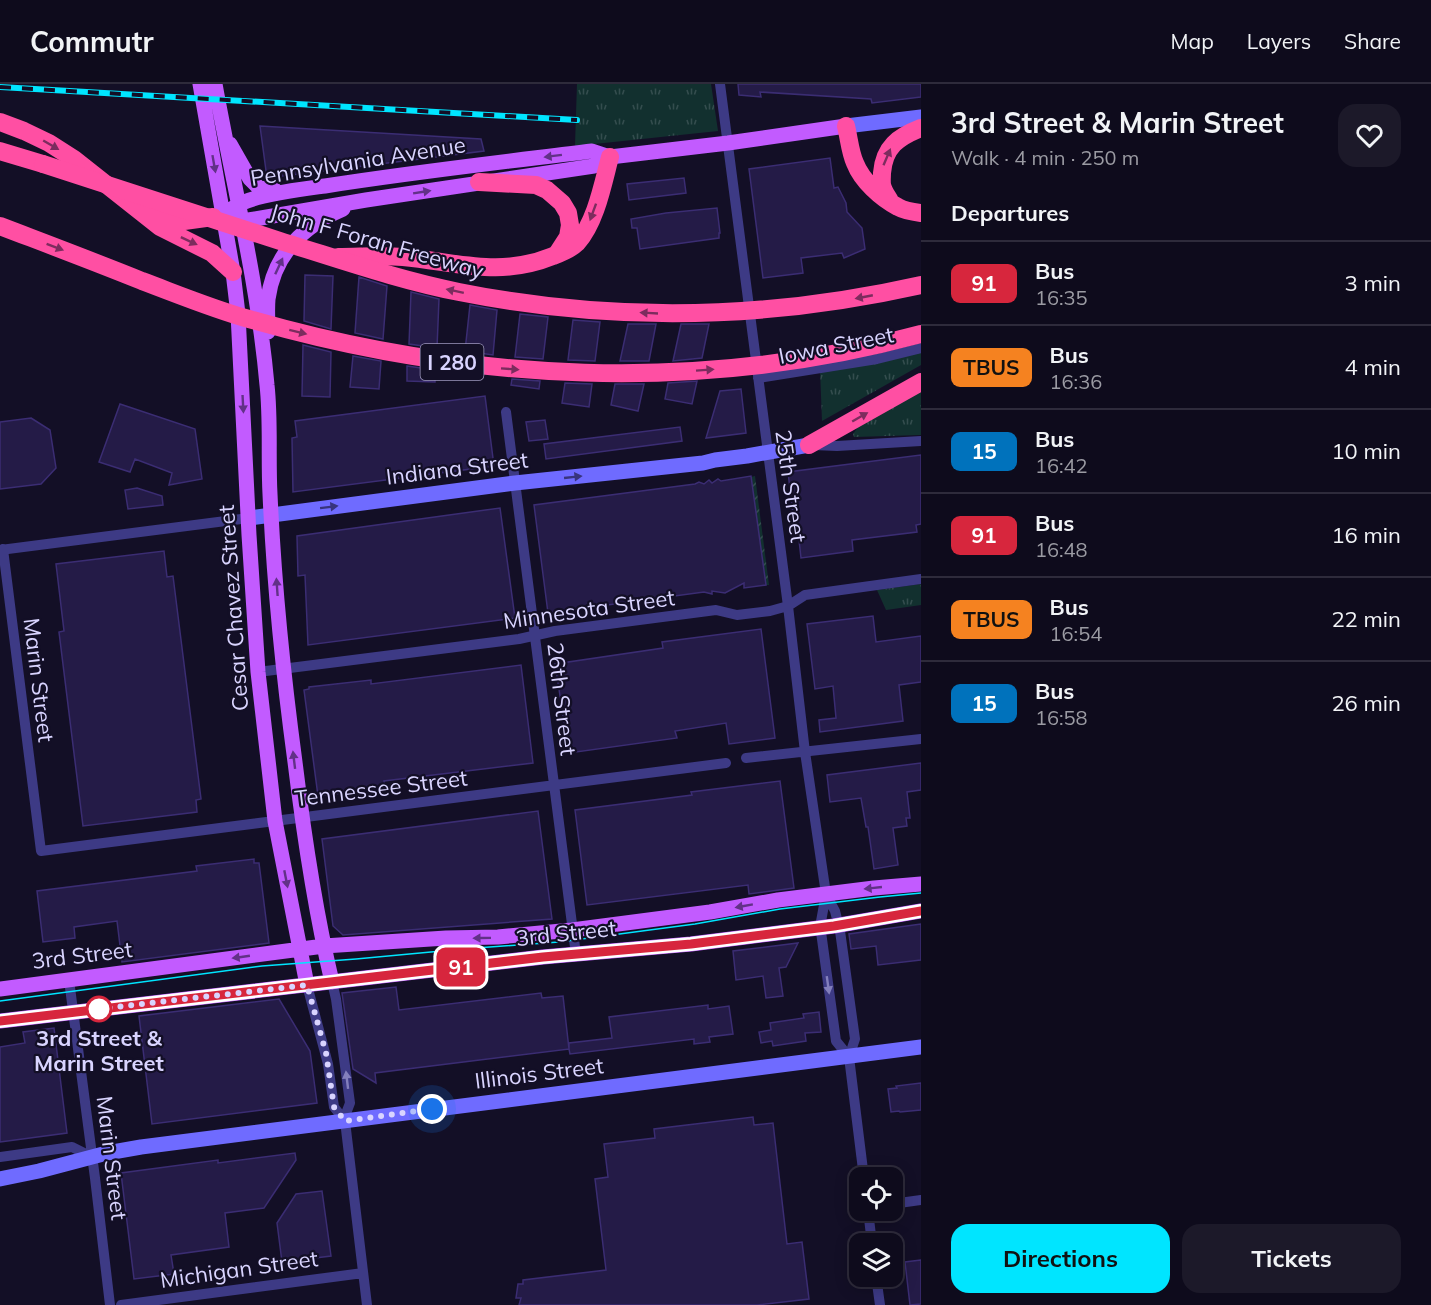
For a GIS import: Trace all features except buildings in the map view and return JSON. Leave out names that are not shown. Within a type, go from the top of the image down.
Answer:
[{"type":"highway","points":[[0,122],[49,143],[74,159],[160,226],[212,254],[233,272]]},
{"type":"highway","points":[[846,126],[855,163],[863,178],[873,189],[897,207],[921,213]]},
{"type":"highway","points":[[890,201],[883,189],[882,178],[886,153],[902,136],[921,128]]},
{"type":"highway","name":"John F Foran Freeway","points":[[0,151],[407,279],[458,292],[550,306],[623,312],[698,314],[753,312],[856,298],[921,285]]},
{"type":"highway","points":[[332,257],[402,257],[494,268],[522,265],[553,256],[577,244],[588,226],[610,157]]},
{"type":"highway","points":[[478,182],[536,185],[547,190],[562,203],[568,213],[570,225],[568,237],[553,256]]},
{"type":"highway","points":[[144,214],[184,221],[223,216]]},
{"type":"highway","name":"I 280","points":[[0,226],[247,319],[386,352],[449,362],[555,372],[660,373],[712,370],[811,357],[921,334]]},
{"type":"highway","points":[[809,445],[921,383]]},
{"type":"main road","name":"Cesar Chavez Street","points":[[200,84],[233,272],[238,314],[258,672],[275,821],[307,985]]},
{"type":"main road","name":"Cesar Chavez Street","points":[[215,84],[254,282],[267,386],[271,515],[283,669],[302,818],[332,982]]},
{"type":"main road","name":"Pennsylvania Avenue","points":[[223,216],[243,221],[478,182],[594,166],[610,157],[846,126]]},
{"type":"main road","points":[[224,133],[250,180],[259,188],[266,190],[299,189]]},
{"type":"main road","name":"Pennsylvania Avenue","points":[[223,216],[239,203],[299,189],[592,151],[610,157]]},
{"type":"main road","points":[[267,386],[268,299],[275,271],[287,249],[308,228],[328,216],[366,200]]},
{"type":"main road","name":"3rd Street","points":[[0,989],[324,946],[498,937],[572,930],[778,900],[921,884]]},
{"type":"main road","name":"3rd Street","points":[[0,1021],[332,982],[691,944],[921,911]]},
{"type":"street","name":"25th Street","points":[[720,84],[805,752],[826,894],[839,924],[855,1039],[849,1056],[863,1167]]},
{"type":"street","name":"Pennsylvania Avenue","points":[[846,126],[921,117]]},
{"type":"street","name":"Iowa Street","points":[[758,378],[877,359],[921,348]]},
{"type":"street","name":"26th Street","points":[[506,412],[576,955]]},
{"type":"street","name":"Indiana Street","points":[[2,550],[515,483],[703,463],[809,445],[837,446],[921,441]]},
{"type":"street","name":"Marin Street","points":[[2,550],[41,851]]},
{"type":"street","name":"Minnesota Street","points":[[258,672],[716,610],[737,615],[770,611],[788,606],[805,595],[921,579]]},
{"type":"street","points":[[746,758],[921,739]]},
{"type":"street","name":"Tennessee Street","points":[[41,851],[726,763]]},
{"type":"street","name":"25th Street","points":[[826,894],[820,927],[836,1041],[849,1056]]},
{"type":"street","name":"Marin Street","points":[[69,980],[110,1305]]},
{"type":"street","name":"Cesar Chavez Street","points":[[332,982],[350,1103],[345,1121],[367,1305]]},
{"type":"street","name":"Cesar Chavez Street","points":[[307,985],[326,1053],[334,1107],[345,1121]]},
{"type":"street","name":"Illinois Street","points":[[0,1179],[107,1153],[141,1148],[921,1047]]},
{"type":"street","name":"Illinois Street","points":[[0,1157],[72,1148],[92,1157]]},
{"type":"street","points":[[903,1202],[921,1200]]},
{"type":"street","name":"Michigan Street","points":[[120,1305],[363,1273]]},
{"type":"street","points":[[878,1287],[880,1305]]},
{"type":"green space","points":[[577,84],[711,84],[718,131],[575,146]]},
{"type":"green space","points":[[921,350],[921,365],[822,421],[820,369]]},
{"type":"green space","points":[[921,391],[921,435],[854,437],[853,434],[858,427]]},
{"type":"green space","points":[[755,476],[769,585],[766,585],[751,477]]},
{"type":"green space","points":[[921,584],[921,605],[886,610],[877,590]]},
{"type":"tram line","points":[[0,1001],[262,966],[559,942],[695,924],[780,909],[921,893]]},
{"type":"railway","points":[[0,87],[577,120]]},
{"type":"bus line","name":"91","points":[[0,1021],[543,957],[691,944],[834,926],[921,911]]},
{"type":"place","name":"3rd Street & Marin Street","points":[[99,1009]]},
{"type":"route","points":[[99,1009],[307,985],[326,1053],[334,1107],[345,1121],[432,1109]]}]
